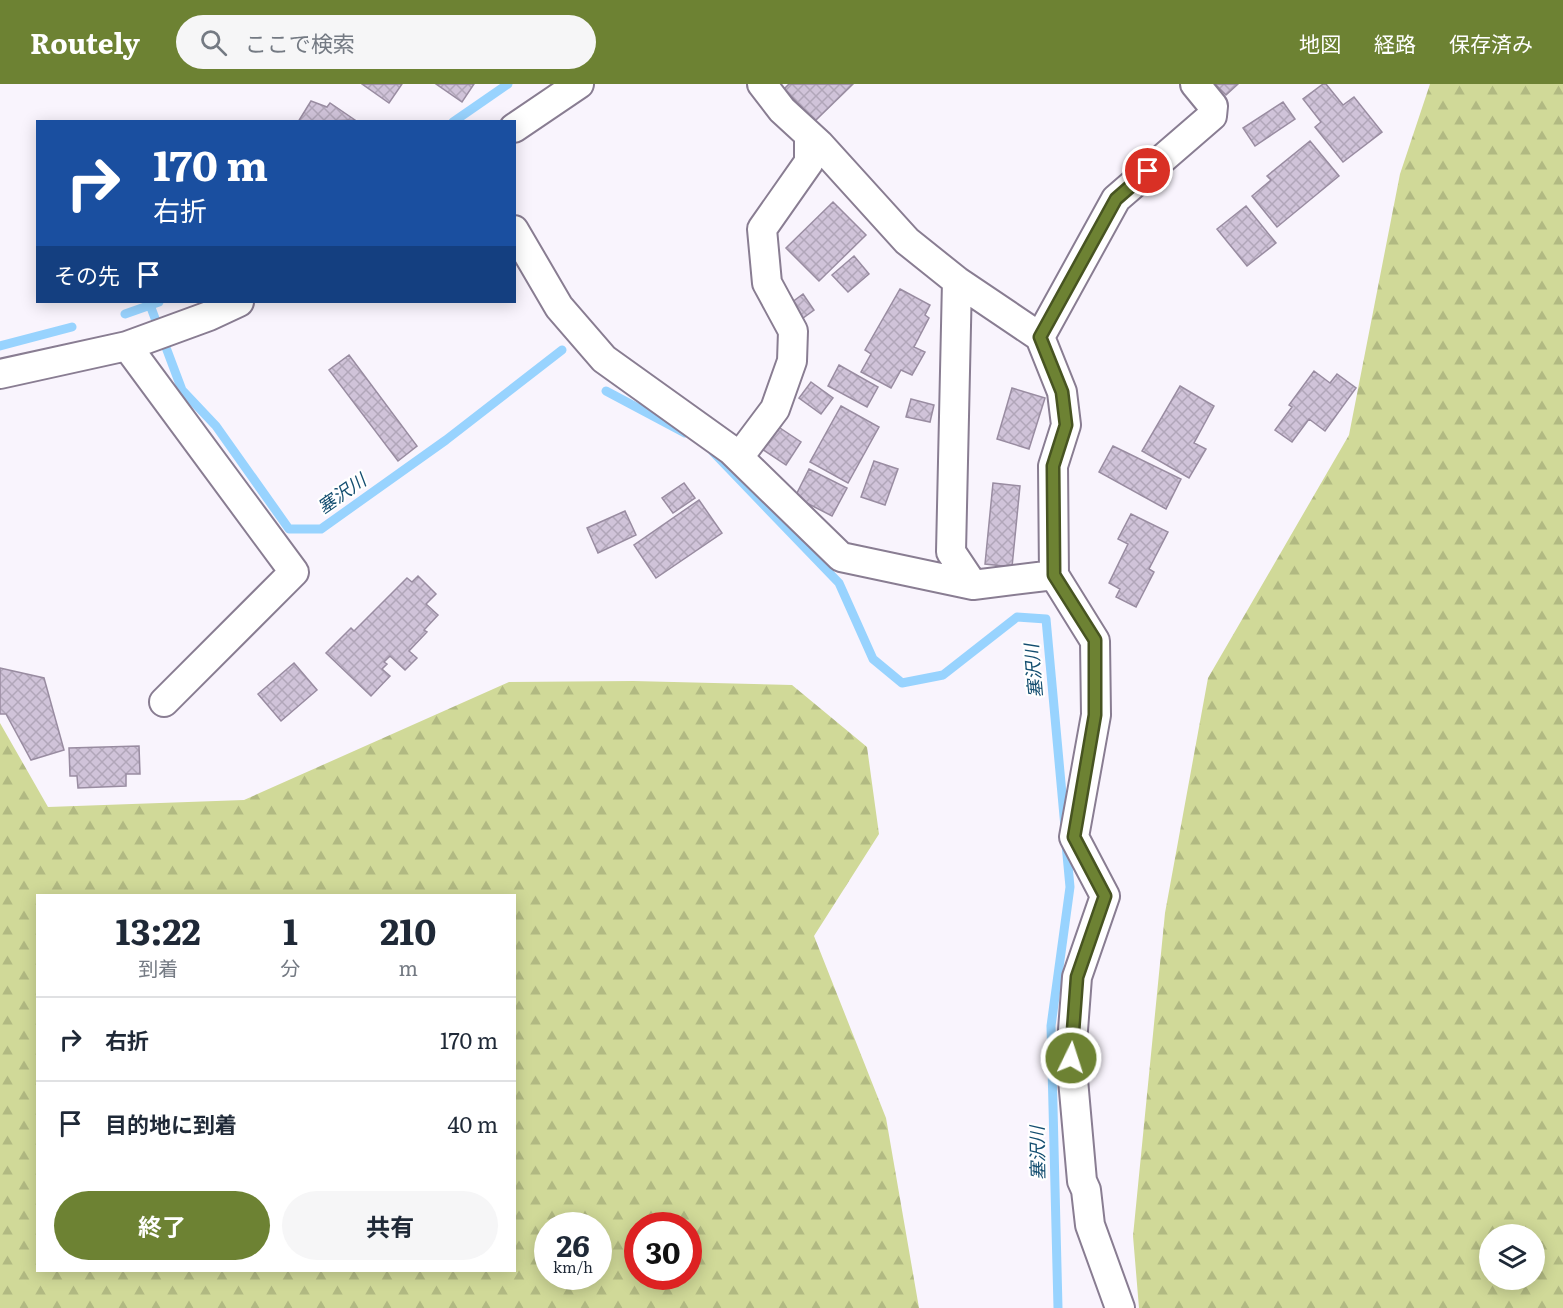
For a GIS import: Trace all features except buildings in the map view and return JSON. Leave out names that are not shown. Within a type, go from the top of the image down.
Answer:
[{"type":"street","points":[[516,127],[579,84]]},
{"type":"street","points":[[762,84],[782,110],[809,135],[907,242],[957,281],[1040,337],[1062,392],[1066,425],[1053,466],[1054,575],[1095,640],[1095,715],[1074,837],[1105,896],[1077,977],[1071,1058],[1082,1181],[1086,1190],[1090,1225],[1120,1308]]},
{"type":"street","points":[[1040,337],[1116,199],[1212,116],[1213,106],[1195,84]]},
{"type":"street","points":[[740,457],[775,409],[792,361],[793,331],[767,283],[762,229],[809,162],[809,135]]},
{"type":"street","points":[[516,233],[559,307],[604,358],[740,457],[841,557],[974,585],[1054,575]]},
{"type":"street","points":[[957,281],[951,552],[974,585]]},
{"type":"street","points":[[0,374],[127,346],[209,316],[237,303]]},
{"type":"street","points":[[127,346],[294,572],[164,702]]},
{"type":"green space","points":[[1430,84],[1563,84],[1563,1308],[1139,1308],[1133,1236],[1165,913],[1208,678],[1349,435],[1400,174]]},
{"type":"green space","points":[[633,681],[792,685],[867,747],[879,834],[814,936],[886,1118],[919,1308],[0,1308],[0,723],[48,807],[244,800],[509,682]]},
{"type":"waterway","name":"塞沢川","points":[[456,120],[508,84]]},
{"type":"waterway","name":"塞沢川","points":[[125,314],[156,303]]},
{"type":"waterway","name":"塞沢川","points":[[150,305],[182,390],[216,426],[289,529],[321,529],[446,440],[562,350]]},
{"type":"waterway","name":"塞沢川","points":[[0,346],[72,327]]},
{"type":"waterway","name":"塞沢川","points":[[606,391],[685,433]]},
{"type":"waterway","name":"塞沢川","points":[[713,452],[839,583],[873,659],[902,683],[943,675],[1017,617],[1046,619],[1065,827]]},
{"type":"waterway","name":"塞沢川","points":[[1058,1308],[1051,1026],[1070,887],[1066,844]]},
{"type":"route","points":[[1071,1058],[1077,977],[1105,896],[1074,837],[1095,715],[1095,640],[1054,575],[1053,466],[1066,425],[1062,392],[1040,337],[1116,199],[1148,171]]}]
